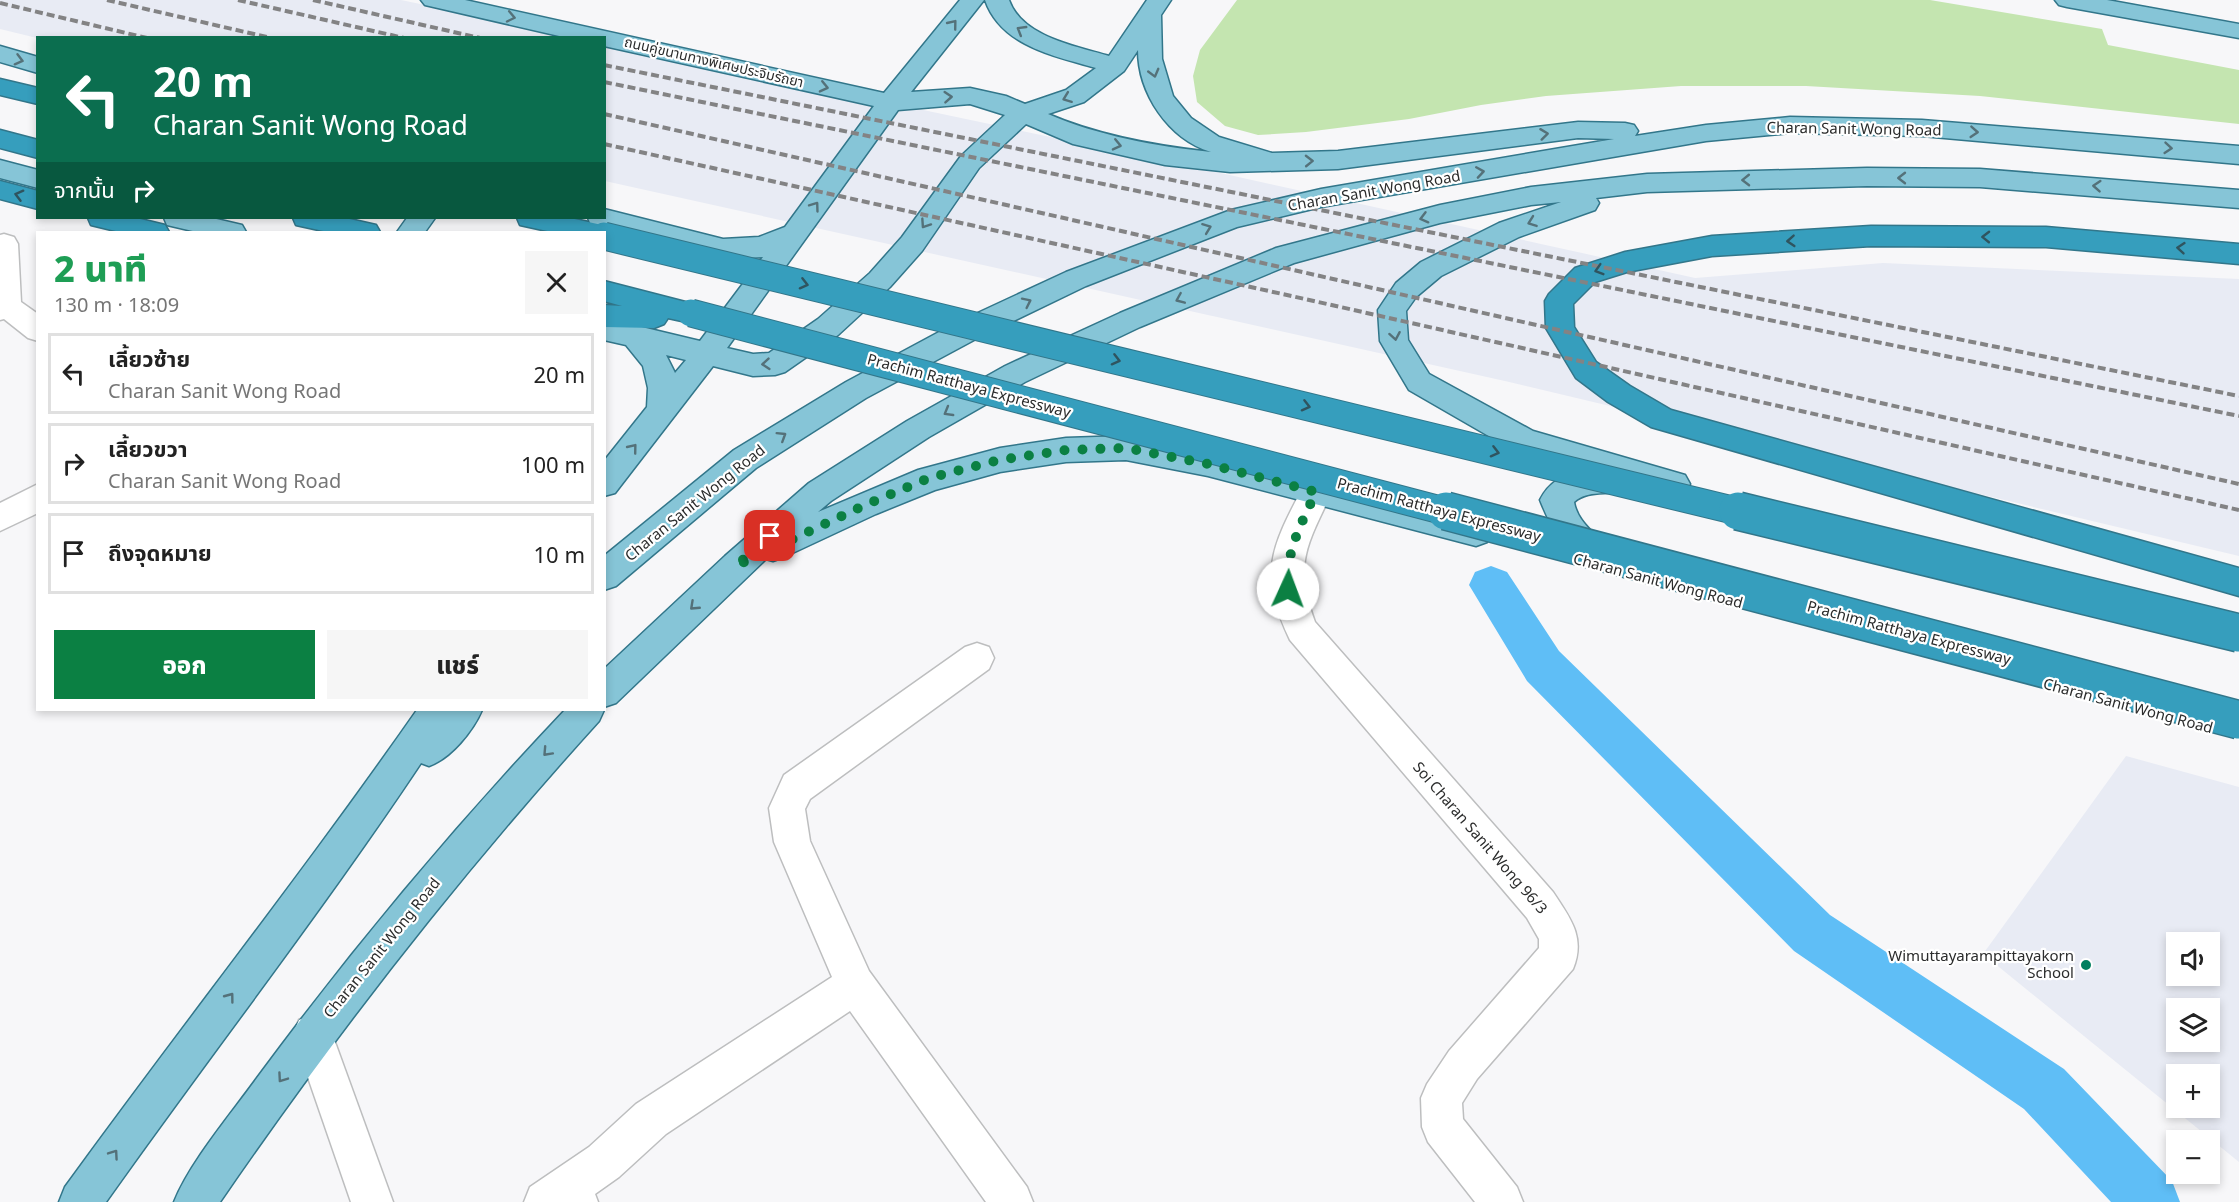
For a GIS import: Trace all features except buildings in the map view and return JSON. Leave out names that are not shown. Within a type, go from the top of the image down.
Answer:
[{"type":"highway","points":[[0,87],[36,96]]},
{"type":"highway","points":[[0,140],[36,149]]},
{"type":"highway","points":[[0,190],[36,199]]},
{"type":"highway","points":[[105,219],[151,231]]},
{"type":"highway","points":[[310,219],[362,231]]},
{"type":"highway","points":[[534,219],[588,231]]},
{"type":"highway","points":[[606,236],[2239,633]]},
{"type":"highway","points":[[2239,254],[2046,237],[1871,236],[1712,246],[1625,262],[1585,275],[1559,301],[1560,328],[1586,370],[1619,394],[1662,418],[2239,582]]},
{"type":"highway","name":"Prachim Ratthaya Expressway","points":[[606,292],[2239,720]]},
{"type":"highway","points":[[606,316],[647,317],[691,313]]},
{"type":"main road","name":"ถนนคู่ขนานทางพิเศษประจิมรัถยา","points":[[433,0],[594,36]]},
{"type":"main road","points":[[606,482],[705,355],[890,102],[972,0]]},
{"type":"main road","points":[[997,0],[997,7],[1017,29],[1050,45],[1115,65]]},
{"type":"main road","points":[[2067,0],[2099,3],[2239,31]]},
{"type":"main road","points":[[606,329],[705,355],[753,365],[775,364],[828,327],[880,280],[912,244],[970,162],[1022,114],[1075,96],[1115,65],[1154,7]]},
{"type":"main road","points":[[1154,7],[1150,59],[1161,98],[1182,124],[1210,143],[1271,162]]},
{"type":"main road","name":"ถนนคู่ขนานทางพิเศษประจิมรัถยา","points":[[606,39],[890,102],[970,96],[997,102],[1074,135],[1165,156],[1230,163],[1338,160],[1578,130],[1706,133]]},
{"type":"main road","points":[[0,54],[36,64]]},
{"type":"main road","name":"Charan Sanit Wong Road","points":[[606,574],[746,459],[856,390],[964,332],[1076,279],[1231,219],[1376,188],[1706,133],[1790,125],[1922,128],[2239,155]]},
{"type":"main road","points":[[0,169],[36,178]]},
{"type":"main road","name":"Charan Sanit Wong Road","points":[[606,690],[736,566],[820,492],[918,429],[1015,374],[1130,320],[1286,255],[1440,214],[1531,196],[1647,183],[1867,177],[1980,178],[2239,199]]},
{"type":"main road","name":"Charan Sanit Wong Road","points":[[1647,183],[1509,230],[1431,268],[1406,290],[1392,310],[1394,340],[1419,382],[1524,441],[1679,485],[2239,620]]},
{"type":"main road","points":[[181,219],[228,231]]},
{"type":"main road","points":[[411,231],[421,219]]},
{"type":"main road","points":[[605,219],[723,249],[762,247],[796,233]]},
{"type":"main road","points":[[636,337],[661,369],[664,388],[662,412]]},
{"type":"main road","name":"Charan Sanit Wong Road","points":[[736,566],[865,505],[929,478],[999,460],[1066,450],[1126,448],[1208,464],[1605,566],[2239,735]]},
{"type":"main road","points":[[1605,566],[1569,531],[1556,500],[1568,486],[1592,480],[1679,485]]},
{"type":"main road","points":[[80,1202],[158,1093],[351,836],[436,711]]},
{"type":"main road","points":[[351,836],[464,711]]},
{"type":"main road","name":"Charan Sanit Wong Road","points":[[195,1202],[313,1034],[428,890],[522,778],[586,711]]},
{"type":"street","points":[[4,244],[3,308],[36,329]]},
{"type":"street","name":"Soi Charan Sanit Wong 96/3","points":[[1316,492],[1293,541],[1287,570],[1288,589],[1302,630],[1540,906],[1558,934],[1559,955],[1463,1065],[1441,1098],[1443,1127],[1502,1202]]},
{"type":"street","points":[[0,518],[36,497]]},
{"type":"street","points":[[977,658],[797,787],[787,808],[792,842],[855,985],[1012,1202]]},
{"type":"street","points":[[564,1197],[651,1119],[855,985]]},
{"type":"street","points":[[313,1034],[372,1202]]},
{"type":"shaded area","points":[[0,0],[401,0],[574,36],[36,38],[0,29]]},
{"type":"shaded area","points":[[606,43],[1198,168],[1695,278],[1883,263],[2239,279],[2239,556],[1505,381],[606,181]]},
{"type":"shaded area","name":"Wimuttayarampittayakorn School","points":[[2126,756],[2239,787],[2239,1162],[2220,1147],[2220,1130],[2200,1130],[2185,1118],[2220,1118],[2220,1064],[2166,1064],[2166,1103],[1983,954]]},
{"type":"green space","points":[[1237,0],[1930,0],[2102,29],[2108,45],[2239,70],[2239,124],[1980,96],[1806,86],[1681,86],[1546,96],[1481,105],[1409,119],[1306,132],[1258,135],[1225,126],[1197,102],[1193,76],[1200,50]]},
{"type":"waterway","points":[[1491,585],[1543,666],[1812,933],[2044,1089],[2151,1202]]},
{"type":"railway","points":[[107,0],[262,36]]},
{"type":"railway","points":[[238,0],[395,36]]},
{"type":"railway","points":[[313,0],[471,36]]},
{"type":"railway","points":[[0,3],[139,36]]},
{"type":"railway","points":[[606,65],[2239,396]]},
{"type":"railway","points":[[606,82],[2239,416]]},
{"type":"railway","points":[[606,114],[2239,484]]},
{"type":"railway","points":[[606,144],[1305,299],[2239,510]]},
{"type":"place","name":"Wimuttayarampittayakorn School","points":[[2086,965]]},
{"type":"route","points":[[770,536],[736,566],[865,505],[929,478],[999,460],[1066,450],[1126,448],[1208,464],[1316,492],[1293,541],[1287,570],[1288,589]]}]
